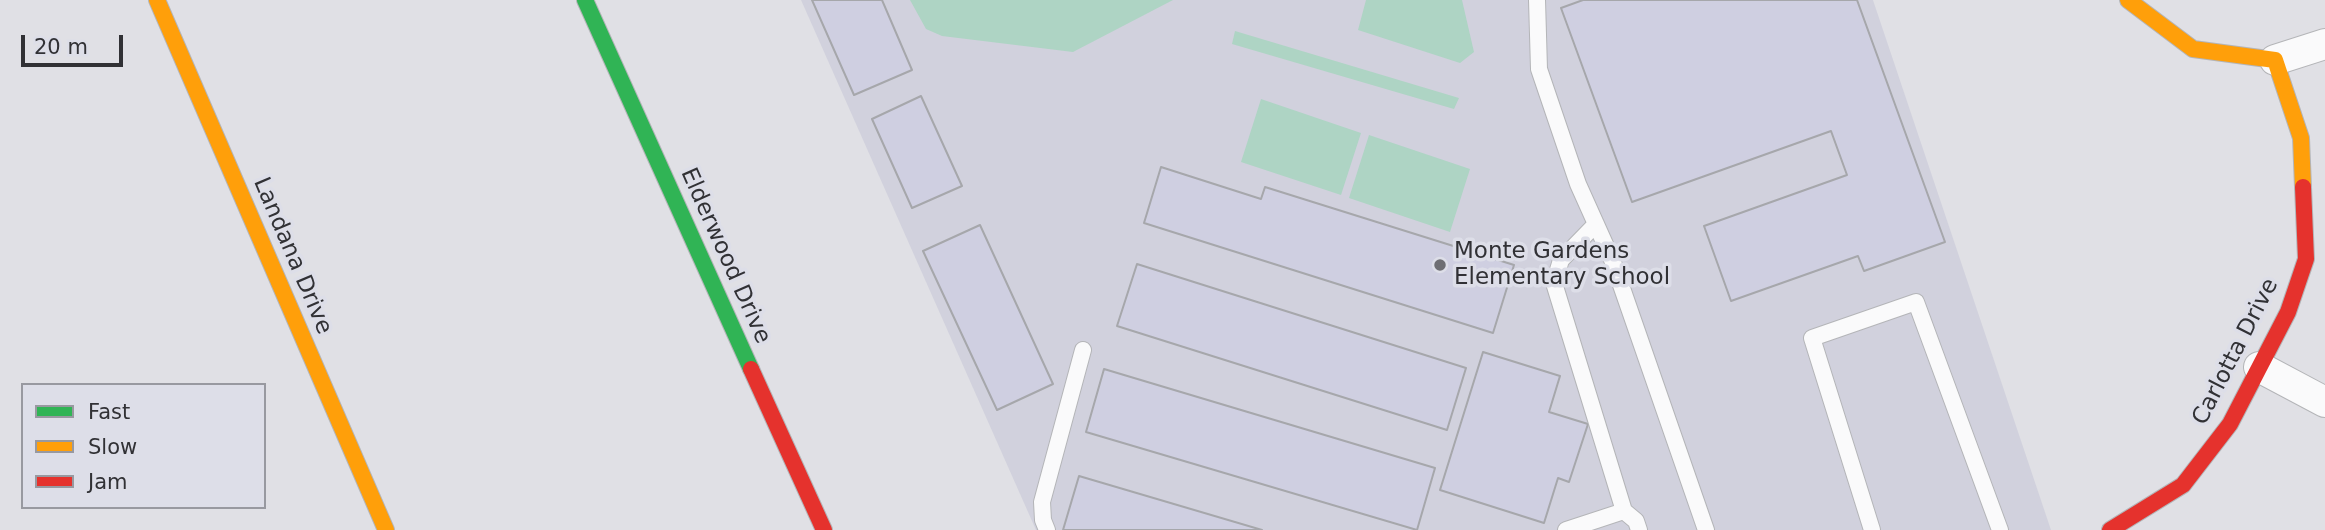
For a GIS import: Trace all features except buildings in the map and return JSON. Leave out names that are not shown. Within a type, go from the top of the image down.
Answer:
[{"type":"street","name":"Landana Drive","points":[[157,0],[386,530]]},
{"type":"street","name":"Elderwood Drive","points":[[585,0],[824,530]]},
{"type":"street","points":[[2128,0],[2193,49],[2275,60],[2325,44]]},
{"type":"street","name":"Carlotta Drive","points":[[2110,530],[2183,485],[2230,424],[2288,312],[2305,259],[2301,138],[2275,60]]},
{"type":"street","points":[[2259,367],[2325,402]]},
{"type":"lane","points":[[1536,0],[1539,69],[1578,184],[1613,262],[1706,530]]},
{"type":"lane","points":[[1596,224],[1561,260],[1554,283],[1624,511],[1636,521],[1639,530]]},
{"type":"lane","points":[[1872,530],[1812,338],[1916,302],[2000,530]]},
{"type":"lane","points":[[1048,530],[1043,520],[1042,502],[1083,351]]},
{"type":"lane","points":[[1566,530],[1624,511]]},
{"type":"shaded area","name":"Monte Gardens Elementary School","points":[[801,0],[1873,0],[2051,530],[1036,530]]},
{"type":"green space","points":[[910,0],[1173,0],[1073,52],[942,36],[926,29]]},
{"type":"green space","points":[[1366,0],[1462,0],[1474,52],[1460,63],[1358,30]]},
{"type":"green space","points":[[1235,31],[1459,98],[1454,109],[1232,44]]},
{"type":"green space","points":[[1261,99],[1361,133],[1341,195],[1241,162]]},
{"type":"green space","points":[[1369,135],[1470,169],[1450,232],[1349,198]]},
{"type":"traffic: fast","points":[[585,0],[751,369]]},
{"type":"traffic: slow","points":[[157,0],[386,530]]},
{"type":"traffic: slow","points":[[2128,0],[2193,49],[2275,60],[2301,138],[2303,187]]},
{"type":"traffic: jam","points":[[2110,530],[2183,485],[2230,424],[2288,312],[2306,259],[2303,187]]},
{"type":"traffic: jam","points":[[751,369],[824,530]]},
{"type":"place","name":"Monte Gardens Elementary School","points":[[1440,265]]}]
